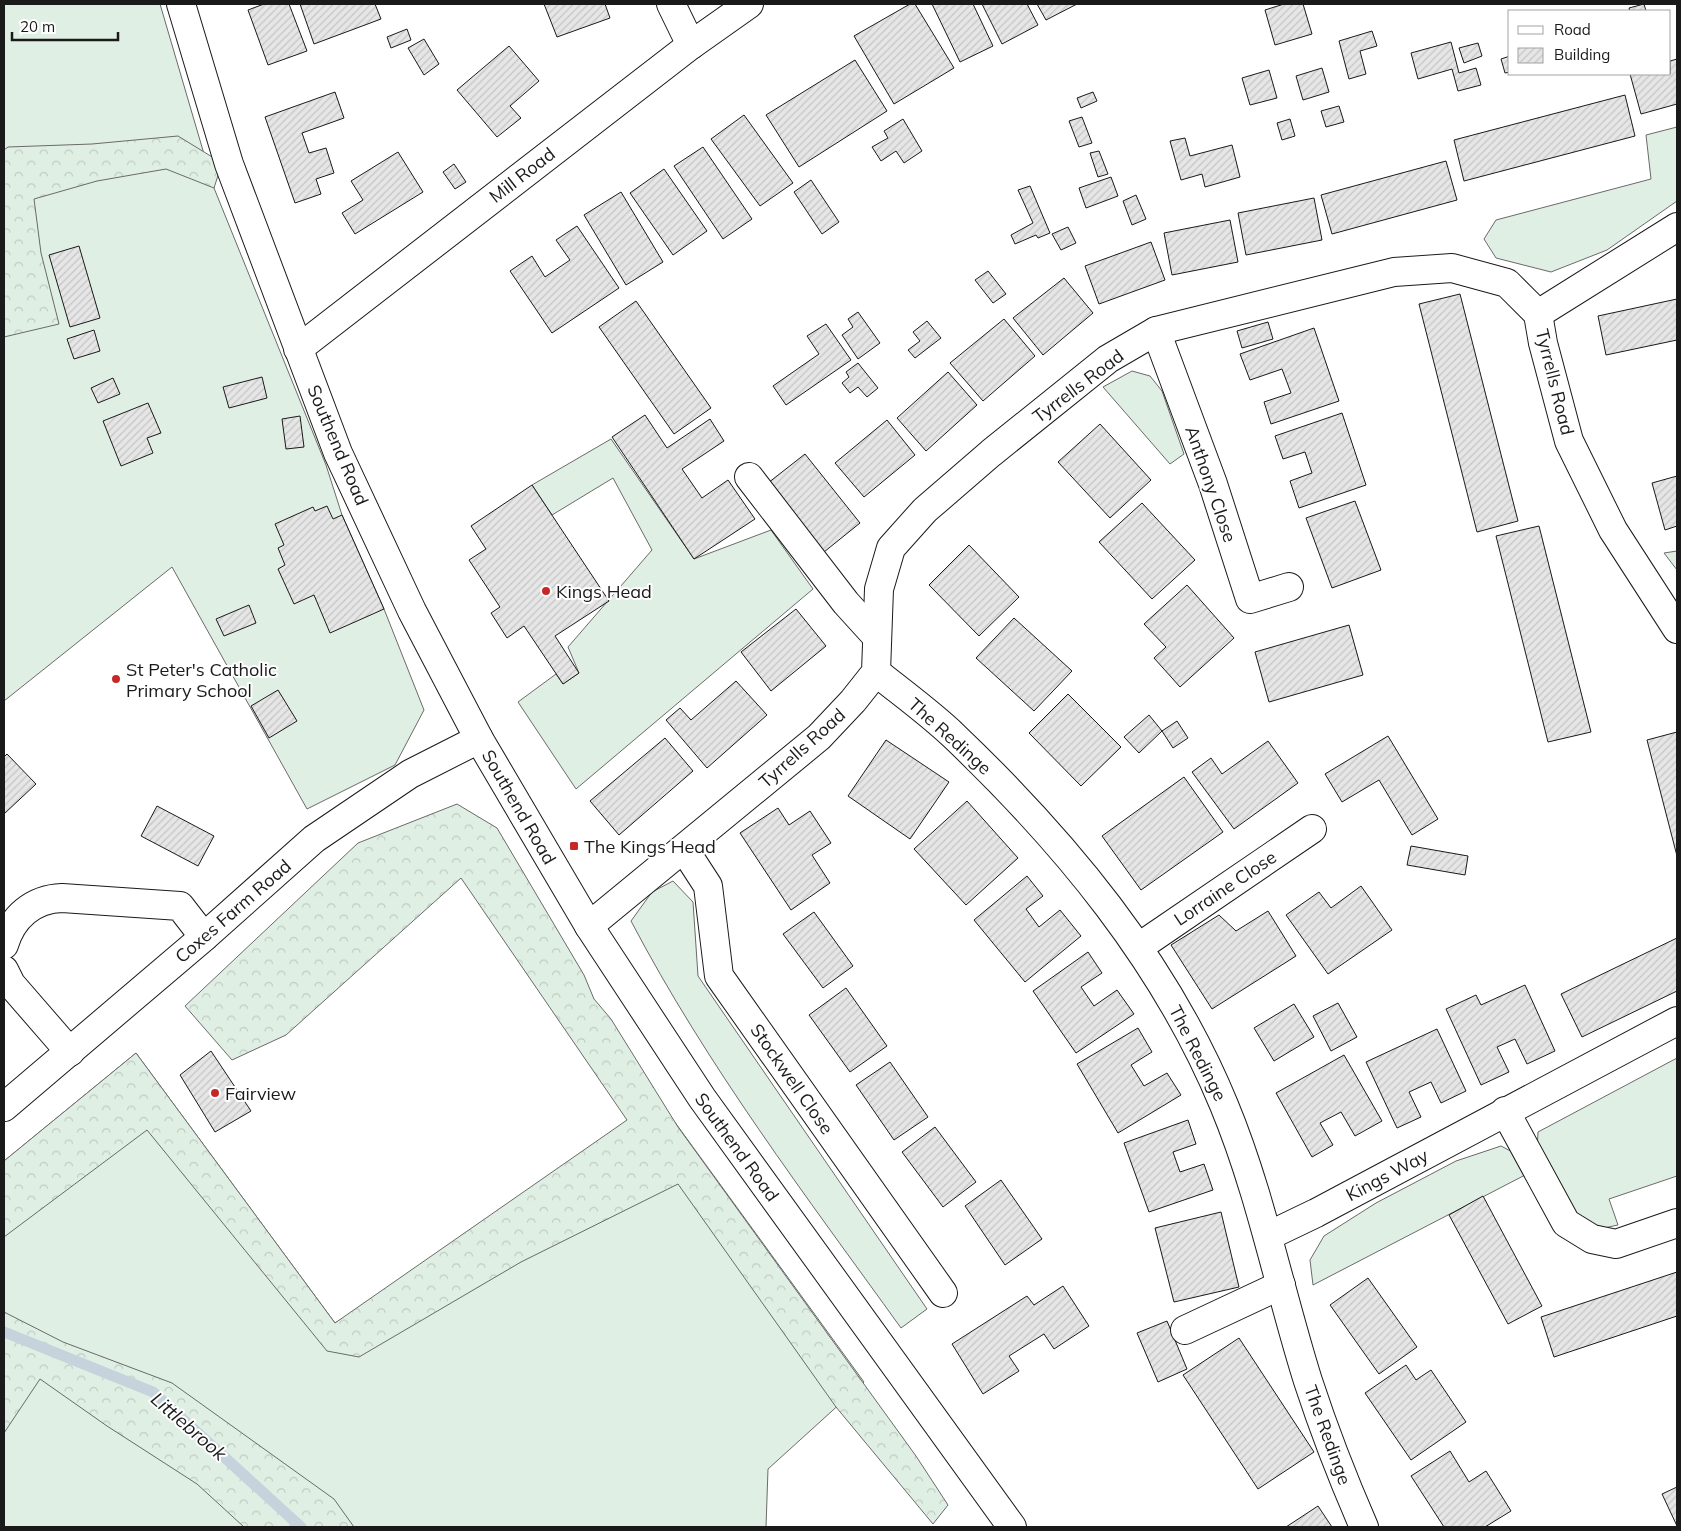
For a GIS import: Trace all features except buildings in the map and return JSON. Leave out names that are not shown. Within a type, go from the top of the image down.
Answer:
[{"type":"street","name":"Southend Road","points":[[181,4],[207,98],[229,164],[338,453],[412,611],[479,739],[589,926],[702,1098],[1012,1527]]},
{"type":"street","points":[[671,4],[692,45]]},
{"type":"street","name":"Mill Road","points":[[298,349],[692,45],[749,4]]},
{"type":"street","points":[[1538,314],[1677,227]]},
{"type":"street","name":"Tyrrells Road","points":[[589,926],[819,737],[853,701],[876,672],[879,589],[891,548],[925,510],[991,453],[1108,358],[1156,331],[1394,272],[1452,268],[1507,283],[1538,314],[1543,343],[1569,441],[1613,530],[1677,629]]},
{"type":"street","name":"Anthony Close","points":[[1156,331],[1213,484],[1250,599],[1289,587]]},
{"type":"street","points":[[749,477],[846,603],[876,636]]},
{"type":"street","name":"The Redinge","points":[[876,672],[953,734],[1053,836],[1139,947],[1186,1024],[1224,1105],[1268,1236],[1308,1380],[1327,1435],[1364,1527]]},
{"type":"street","name":"Coxes Farm Road","points":[[4,1107],[204,937],[314,840],[410,774],[479,739]]},
{"type":"street","name":"Lorraine Close","points":[[1139,947],[1312,829]]},
{"type":"street","name":"Stockwell Close","points":[[684,849],[708,886],[719,976],[943,1293]]},
{"type":"street","points":[[4,945],[9,928],[21,914],[34,904],[56,898],[180,906],[204,937]]},
{"type":"street","points":[[4,970],[11,984],[70,1052]]},
{"type":"street","name":"Kings Way","points":[[1268,1236],[1316,1213],[1677,1021]]},
{"type":"street","points":[[1505,1111],[1566,1223],[1592,1239],[1616,1244],[1677,1224]]},
{"type":"street","points":[[1185,1330],[1281,1285]]},
{"type":"green space","points":[[4,4],[160,4],[214,188],[326,465],[342,515],[384,609],[424,710],[395,765],[307,809],[172,567],[4,701]]},
{"type":"green space","points":[[1677,127],[1677,201],[1607,250],[1551,272],[1496,258],[1484,239],[1496,220],[1651,179],[1646,135]]},
{"type":"green space","points":[[178,136],[222,163],[214,188],[166,169],[97,181],[34,199],[41,253],[59,324],[4,337],[4,150],[8,147],[92,144]]},
{"type":"green space","points":[[1132,371],[1150,376],[1162,391],[1184,454],[1170,464],[1103,387]]},
{"type":"green space","points":[[611,439],[694,559],[771,530],[813,589],[576,789],[518,702],[556,674],[563,684],[579,673],[568,647],[652,550],[613,478],[552,515],[532,485]]},
{"type":"green space","points":[[1677,551],[1677,570],[1664,553]]},
{"type":"green space","points":[[457,804],[497,828],[584,975],[594,999],[611,1019],[678,1127],[916,1456],[948,1505],[933,1524],[836,1407],[678,1184],[521,1262],[359,1357],[327,1351],[147,1130],[4,1237],[4,1161],[136,1053],[335,1323],[627,1120],[461,878],[286,1035],[232,1060],[185,1006],[358,843]]},
{"type":"green space","points":[[673,881],[693,902],[698,976],[927,1309],[901,1328],[725,1079],[661,975],[631,921],[652,892]]},
{"type":"green space","points":[[136,1053],[335,1323],[674,1121],[864,1382],[768,1469],[766,1527],[4,1527],[4,1161]]},
{"type":"green space","points":[[1677,1058],[1677,1176],[1609,1199],[1618,1225],[1604,1228],[1578,1219],[1537,1153],[1538,1132]]},
{"type":"green space","points":[[1501,1146],[1520,1156],[1527,1174],[1313,1285],[1310,1260],[1324,1236],[1376,1203],[1456,1161]]},
{"type":"green space","points":[[4,1312],[63,1342],[172,1383],[334,1499],[354,1527],[244,1527],[197,1484],[107,1426],[40,1379],[4,1433]]},
{"type":"waterway","name":"Littlebrook","points":[[4,1332],[153,1392],[301,1527]]},
{"type":"place","name":"Kings Head","points":[[546,591]]},
{"type":"place","name":"St Peter's Catholic Primary School","points":[[116,679]]},
{"type":"place","name":"The Kings Head","points":[[574,846]]},
{"type":"place","name":"Fairview","points":[[215,1093]]}]
